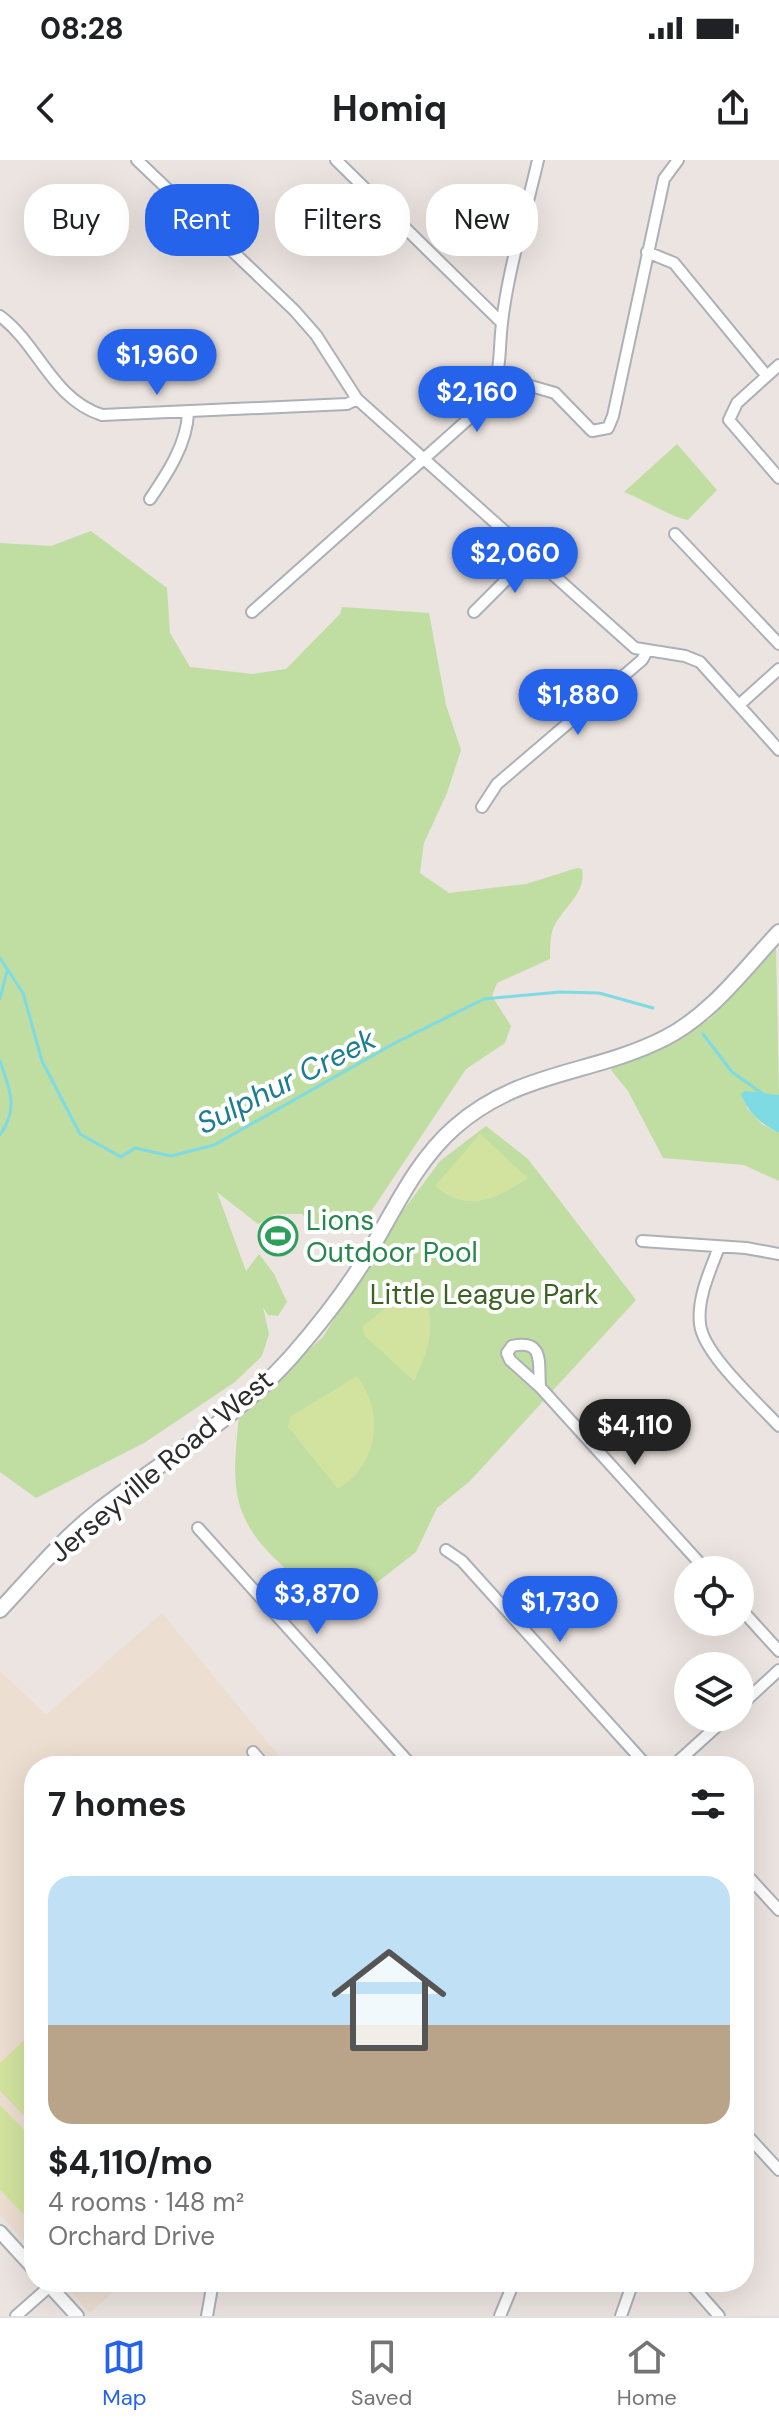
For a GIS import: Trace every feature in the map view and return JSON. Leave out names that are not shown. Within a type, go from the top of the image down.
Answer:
[{"type":"main road","name":"Jerseyville Road West","points":[[0,1610],[69,1536],[216,1426],[289,1359],[347,1287],[428,1154],[454,1128],[483,1105],[515,1087],[601,1064],[666,1037],[724,993],[779,932]]},
{"type":"street","points":[[137,160],[294,310],[316,335],[357,399],[635,648],[685,656],[700,662],[779,750]]},
{"type":"street","points":[[336,160],[502,323]]},
{"type":"street","points":[[252,612],[483,406],[499,377],[502,323],[538,160]]},
{"type":"street","points":[[499,377],[555,393],[592,431],[600,433],[608,428],[664,179],[678,160]]},
{"type":"street","points":[[647,252],[674,263],[766,375]]},
{"type":"street","points":[[0,316],[81,408],[102,415],[347,404],[357,399]]},
{"type":"street","points":[[779,365],[737,403],[729,420],[779,478]]},
{"type":"street","points":[[150,499],[170,469],[188,424],[188,413]]},
{"type":"street","points":[[675,534],[779,644]]},
{"type":"street","points":[[474,612],[532,554]]},
{"type":"street","points":[[482,807],[497,784],[642,660],[647,651]]},
{"type":"street","points":[[739,705],[779,669]]},
{"type":"street","points":[[642,1241],[779,1254]]},
{"type":"street","points":[[719,1247],[701,1303],[700,1327],[730,1373],[779,1426]]},
{"type":"street","points":[[540,1387],[693,1556]]},
{"type":"street","points":[[198,1528],[403,1756]]},
{"type":"street","points":[[446,1550],[462,1561],[638,1756]]},
{"type":"street","points":[[754,1623],[779,1651]]},
{"type":"street","points":[[754,1693],[779,1670]]},
{"type":"street","points":[[684,1756],[711,1732]]},
{"type":"street","points":[[253,1752],[256,1756]]},
{"type":"street","points":[[754,1883],[779,1910]]},
{"type":"street","points":[[754,2143],[779,2170]]},
{"type":"street","points":[[0,2232],[24,2258]]},
{"type":"street","points":[[16,2316],[40,2292]]},
{"type":"street","points":[[55,2292],[77,2316]]},
{"type":"street","points":[[207,2316],[211,2292]]},
{"type":"street","points":[[500,2316],[510,2292]]},
{"type":"street","points":[[621,2316],[629,2292]]},
{"type":"street","points":[[698,2292],[719,2316]]},
{"type":"shaded area","points":[[162,1613],[279,1756],[24,1756],[24,2241],[0,2215],[0,1671],[46,1715]]},
{"type":"shaded area","points":[[71,2292],[113,2292],[90,2313]]},
{"type":"green space","points":[[677,444],[717,490],[688,520],[624,492]]},
{"type":"green space","points":[[91,531],[167,588],[170,633],[190,667],[253,674],[286,669],[340,614],[342,607],[429,613],[446,705],[461,750],[447,793],[424,843],[420,873],[449,893],[526,884],[577,868],[582,869],[582,879],[577,895],[552,932],[550,959],[497,983],[492,996],[511,1026],[505,1043],[466,1069],[362,1225],[343,1229],[310,1224],[302,1214],[276,1214],[258,1224],[217,1192],[246,1271],[259,1254],[274,1274],[287,1302],[278,1316],[268,1315],[263,1307],[269,1334],[262,1356],[235,1382],[144,1443],[36,1498],[0,1472],[0,543],[51,546]]},
{"type":"green space","points":[[776,948],[779,1095],[763,1094],[746,1107],[762,1124],[779,1133],[779,1181],[744,1165],[663,1158],[628,1091],[611,1070],[615,1064],[664,1046],[710,1019]]},
{"type":"green space","name":"Little League Park","points":[[486,1126],[528,1159],[636,1300],[470,1481],[437,1508],[416,1552],[339,1612],[268,1552],[247,1523],[236,1483],[239,1414],[323,1337],[390,1228],[440,1161]]},
{"type":"green space","points":[[480,1134],[528,1178],[505,1192],[482,1200],[459,1200],[447,1195],[435,1186]]},
{"type":"green space","points":[[419,1281],[428,1308],[430,1332],[414,1381],[364,1335],[363,1326]]},
{"type":"green space","points":[[357,1376],[372,1406],[373,1437],[362,1466],[338,1489],[288,1427],[290,1417]]},
{"type":"green space","points":[[24,2040],[24,2116],[0,2091],[0,2063]]},
{"type":"green space","points":[[0,2105],[24,2130],[24,2215],[0,2190]]},
{"type":"water","points":[[745,1091],[779,1095],[779,1133],[751,1112],[741,1094]]},
{"type":"waterway","name":"Sulphur Creek","points":[[0,958],[23,993],[42,1061],[80,1134],[121,1157],[135,1148],[171,1156],[214,1145],[395,1043],[484,999],[560,992],[599,993],[653,1008]]},
{"type":"waterway","points":[[0,999],[7,971]]},
{"type":"waterway","name":"Sulphur Creek","points":[[703,1034],[732,1072],[763,1094]]},
{"type":"waterway","points":[[0,1061],[11,1099],[9,1116],[0,1135]]},
{"type":"place","name":"Lions Outdoor Pool","points":[[278,1236]]}]
